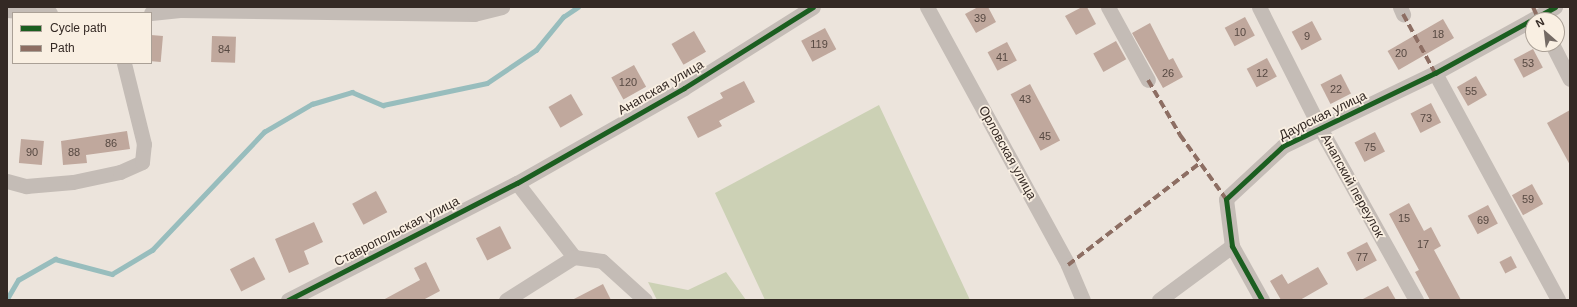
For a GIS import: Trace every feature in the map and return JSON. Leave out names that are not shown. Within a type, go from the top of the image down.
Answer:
[{"type":"street","points":[[152,14],[180,9],[474,14],[502,7]]},
{"type":"street","name":"Анапская улица","points":[[517,183],[684,88],[813,7]]},
{"type":"street","name":"Орловская улица","points":[[927,7],[1068,265],[1083,300]]},
{"type":"street","points":[[1108,7],[1148,80]]},
{"type":"street","name":"Анапский переулок","points":[[1259,7],[1321,130],[1416,300]]},
{"type":"street","points":[[7,10],[36,12]]},
{"type":"street","name":"Даурская улица","points":[[1262,300],[1232,246],[1226,199],[1283,146],[1321,130],[1435,73],[1525,25]]},
{"type":"street","points":[[1556,52],[1570,80]]},
{"type":"street","points":[[7,182],[26,186],[74,182],[120,172],[142,162],[144,144],[124,64]]},
{"type":"street","points":[[1435,73],[1558,300]]},
{"type":"street","points":[[517,183],[574,257]]},
{"type":"street","name":"Ставропольская улица","points":[[288,300],[517,183]]},
{"type":"street","points":[[1159,300],[1232,246]]},
{"type":"street","points":[[506,300],[574,257],[602,261],[645,300]]},
{"type":"green space","points":[[879,105],[970,300],[765,300],[715,193]]},
{"type":"green space","points":[[726,272],[746,300],[657,300],[648,282],[688,290]]},
{"type":"building","points":[[978,7],[988,7],[996,22],[976,33],[965,14]]},
{"type":"building","points":[[1082,7],[1087,7],[1096,24],[1076,35],[1065,16]]},
{"type":"building","points":[[1245,17],[1255,36],[1235,46],[1225,28]]},
{"type":"building","points":[[1443,19],[1454,38],[1399,70],[1388,51]]},
{"type":"building","points":[[1312,21],[1322,40],[1302,50],[1292,32]]},
{"type":"building","points":[[1150,23],[1169,60],[1173,58],[1183,77],[1163,88],[1132,33]]},
{"type":"building","points":[[825,28],[836,49],[812,62],[801,41]]},
{"type":"building","points":[[694,31],[706,52],[683,65],[671,44]]},
{"type":"building","points":[[152,35],[163,36],[161,62],[152,61]]},
{"type":"building","points":[[212,36],[236,37],[235,63],[211,62]]},
{"type":"building","points":[[1116,41],[1126,59],[1103,72],[1093,54]]},
{"type":"building","points":[[1007,42],[1017,61],[997,71],[988,52]]},
{"type":"building","points":[[1527,52],[1535,52],[1543,68],[1523,78],[1514,59]]},
{"type":"building","points":[[1267,58],[1277,77],[1257,87],[1247,69]]},
{"type":"building","points":[[634,65],[646,87],[623,99],[611,78]]},
{"type":"building","points":[[1341,74],[1351,94],[1330,104],[1321,84]]},
{"type":"building","points":[[1476,76],[1487,95],[1468,106],[1457,87]]},
{"type":"building","points":[[744,81],[755,102],[719,121],[722,126],[698,138],[687,117],[723,98],[720,93]]},
{"type":"building","points":[[1030,84],[1060,141],[1041,151],[1011,94]]},
{"type":"building","points":[[571,94],[583,115],[560,128],[548,107]]},
{"type":"building","points":[[1431,103],[1441,123],[1420,133],[1411,113]]},
{"type":"building","points":[[1570,110],[1570,165],[1547,123]]},
{"type":"building","points":[[127,131],[130,149],[86,155],[87,163],[63,165],[61,141]]},
{"type":"building","points":[[1375,132],[1385,152],[1364,162],[1355,142]]},
{"type":"building","points":[[21,139],[44,141],[42,165],[19,163]]},
{"type":"building","points":[[1532,184],[1543,204],[1523,215],[1512,195]]},
{"type":"building","points":[[376,191],[387,212],[363,225],[352,204]]},
{"type":"building","points":[[1409,203],[1424,231],[1431,227],[1441,246],[1434,250],[1461,300],[1430,300],[1415,272],[1419,270],[1389,214]]},
{"type":"building","points":[[1488,205],[1498,224],[1478,234],[1468,216]]},
{"type":"building","points":[[314,222],[323,242],[304,251],[309,264],[289,273],[275,239]]},
{"type":"building","points":[[500,226],[511,248],[487,261],[476,238]]},
{"type":"building","points":[[1367,242],[1377,261],[1357,271],[1347,253]]},
{"type":"building","points":[[1511,256],[1517,268],[1505,273],[1499,262]]},
{"type":"building","points":[[254,257],[265,279],[241,292],[230,269]]},
{"type":"building","points":[[426,262],[440,291],[423,300],[383,300],[420,280],[414,268]]},
{"type":"building","points":[[1318,267],[1328,284],[1300,300],[1281,300],[1270,281],[1282,274],[1288,284]]},
{"type":"building","points":[[603,284],[611,300],[572,300]]},
{"type":"building","points":[[1388,286],[1396,300],[1361,300]]},
{"type":"waterway","points":[[7,299],[18,280],[55,259],[112,274],[152,250],[264,132],[312,104],[352,92],[383,105],[487,83],[536,50],[563,17],[578,7]]},
{"type":"marked path","points":[[1533,7],[1535,12]]},
{"type":"marked path","points":[[1403,14],[1435,73]]},
{"type":"marked path","points":[[1148,80],[1180,135],[1226,199]]},
{"type":"marked path","points":[[1068,265],[1200,163]]},
{"type":"cycle path","points":[[288,300],[517,183],[684,88],[813,7]]},
{"type":"cycle path","points":[[1262,300],[1232,246],[1226,199],[1283,146],[1435,73],[1555,7]]}]
